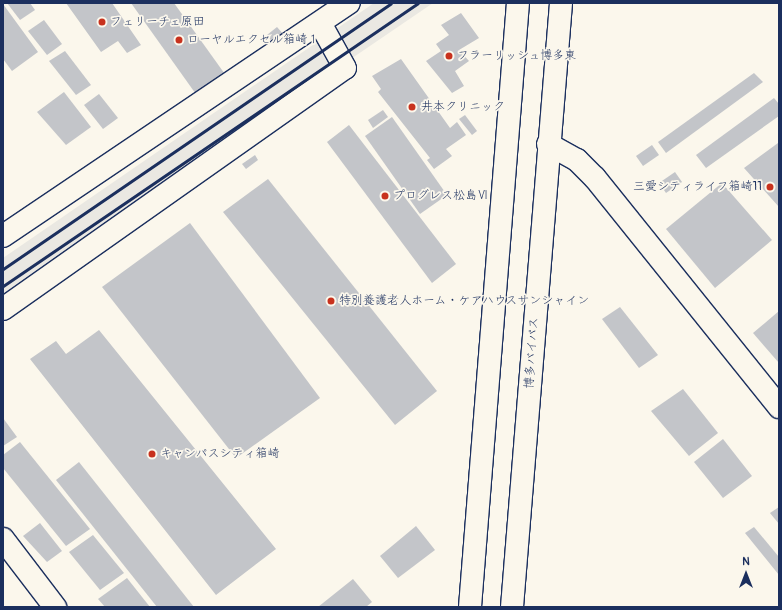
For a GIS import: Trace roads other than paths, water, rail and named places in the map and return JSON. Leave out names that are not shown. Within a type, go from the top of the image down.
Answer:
[{"type":"main road","points":[[3,236],[349,3]]},
{"type":"main road","points":[[470,607],[518,3]]},
{"type":"main road","name":"博多バイパス","points":[[512,607],[548,144],[561,3]]},
{"type":"main road","points":[[3,309],[344,68],[320,23]]},
{"type":"main road","points":[[548,144],[577,160],[595,178],[779,407]]},
{"type":"main road","points":[[3,539],[55,607]]},
{"type":"railway","points":[[3,269],[391,3]]},
{"type":"railway","points":[[3,286],[418,3]]},
{"type":"place","name":"フェリーチェ原田","points":[[102,22]]},
{"type":"place","name":"ローヤルエクセル箱崎１","points":[[179,40]]},
{"type":"place","name":"フラーリッシュ博多東","points":[[449,56]]},
{"type":"place","name":"井本クリニック","points":[[412,107]]},
{"type":"place","name":"三愛シティライフ箱崎11","points":[[770,187]]},
{"type":"place","name":"プログレス松島Ⅵ","points":[[385,196]]},
{"type":"place","name":"特別養護老人ホーム・ケアハウスサンシャイン","points":[[331,301]]},
{"type":"place","name":"キャンパスシティ箱崎","points":[[152,454]]}]
